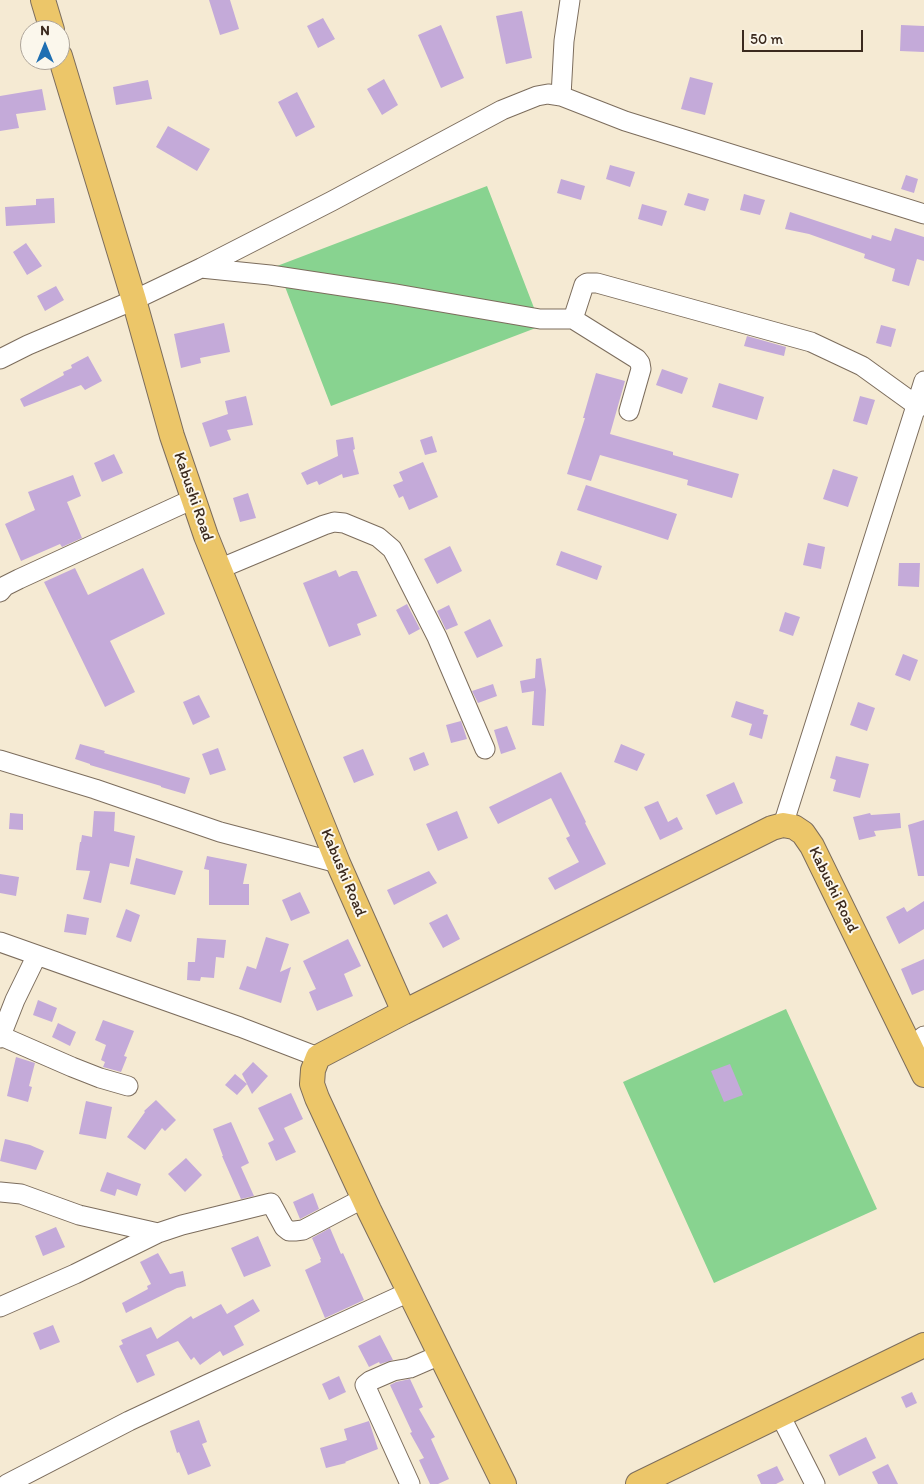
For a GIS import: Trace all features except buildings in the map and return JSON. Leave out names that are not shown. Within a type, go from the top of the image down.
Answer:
[{"type":"main road","points":[[43,0],[49,20]]},
{"type":"main road","name":"Kabushi Road","points":[[64,70],[134,300],[172,436],[193,500],[338,863],[404,1012]]},
{"type":"main road","points":[[504,1484],[409,1292],[317,1098],[312,1084],[313,1070],[318,1057],[772,828],[783,825]]},
{"type":"main road","name":"Kabushi Road","points":[[783,825],[794,827],[803,833],[812,846],[917,1042],[924,1075]]},
{"type":"main road","points":[[638,1484],[924,1345]]},
{"type":"street","points":[[561,96],[564,41],[570,0]]},
{"type":"street","points":[[0,360],[28,345],[134,300],[201,268],[332,201],[502,110],[537,96],[548,94],[561,96],[625,121],[924,214]]},
{"type":"street","points":[[201,268],[270,275],[540,319],[574,320],[638,359],[641,370],[629,411]]},
{"type":"street","points":[[574,320],[584,285],[596,283],[811,342],[862,366],[920,406]]},
{"type":"street","points":[[783,825],[920,406],[924,381]]},
{"type":"street","points":[[0,592],[5,586],[18,579],[193,500]]},
{"type":"street","points":[[219,569],[334,522],[344,523],[378,537],[392,550],[403,568],[437,638],[485,749]]},
{"type":"street","points":[[0,760],[95,789],[220,832],[338,863]]},
{"type":"street","points":[[0,942],[240,1027],[318,1057]]},
{"type":"street","points":[[37,955],[15,1000],[0,1037],[100,1078],[128,1086]]},
{"type":"street","points":[[0,1192],[21,1194],[79,1215],[158,1233]]},
{"type":"street","points":[[0,1307],[105,1260],[158,1233],[270,1203],[284,1228],[296,1232],[364,1198]]},
{"type":"street","points":[[7,1484],[173,1400],[409,1292]]},
{"type":"street","points":[[410,1484],[365,1385],[393,1370],[410,1368],[440,1355]]},
{"type":"street","points":[[780,1415],[815,1484]]},
{"type":"green space","points":[[487,186],[541,326],[331,406],[277,266]]},
{"type":"green space","points":[[786,1009],[877,1209],[714,1283],[623,1082]]}]
